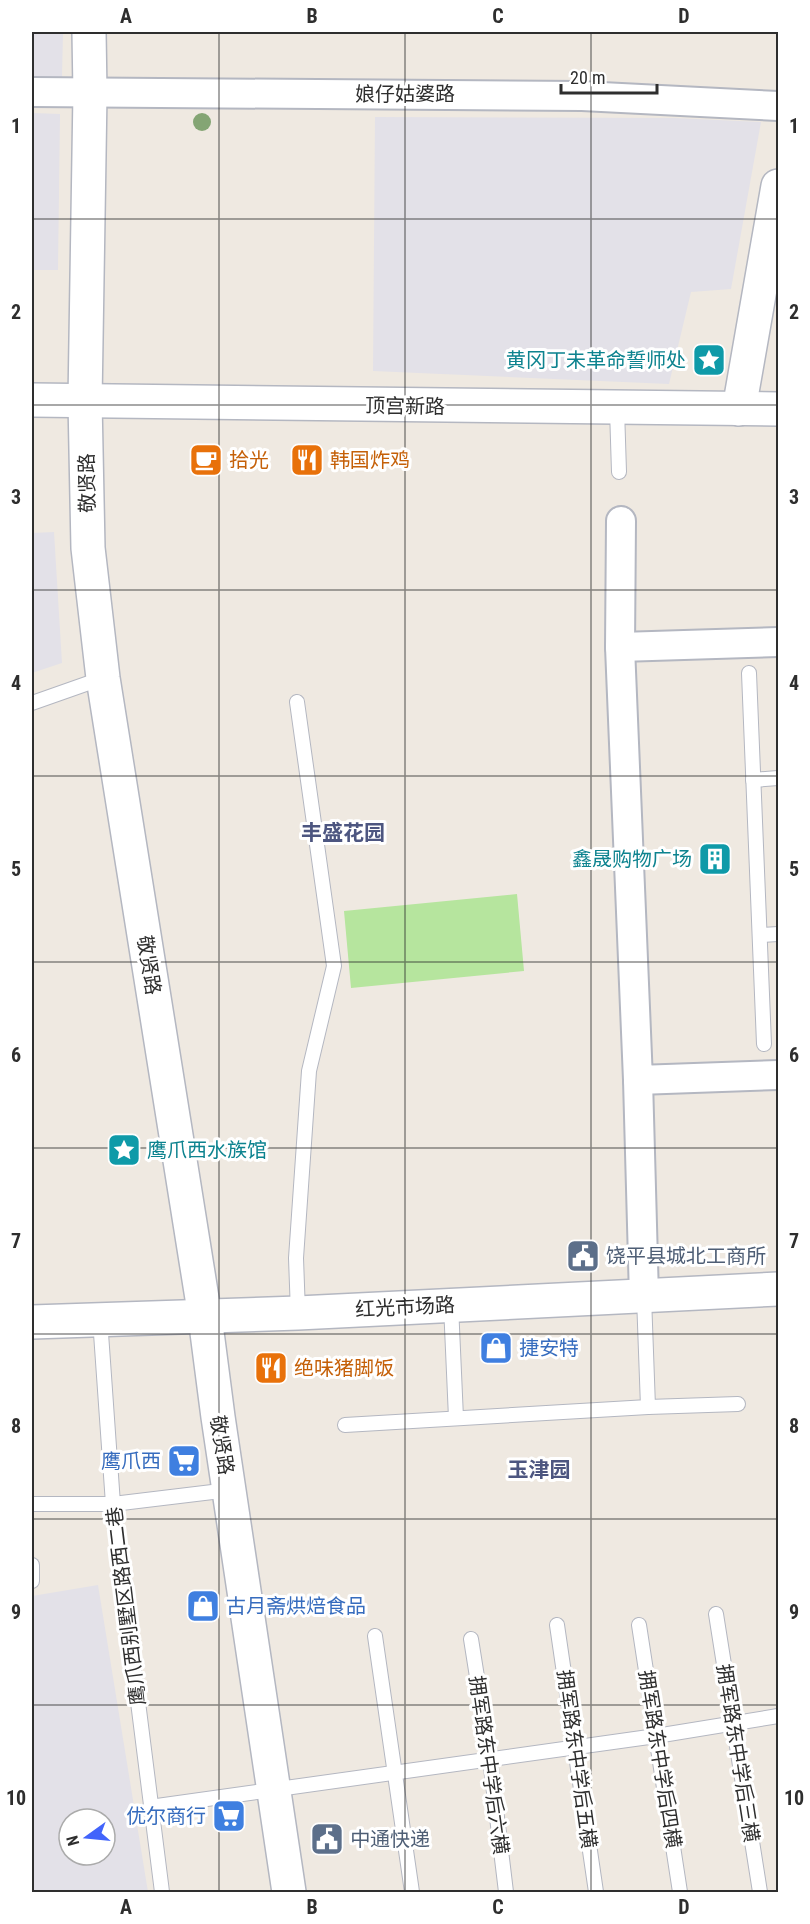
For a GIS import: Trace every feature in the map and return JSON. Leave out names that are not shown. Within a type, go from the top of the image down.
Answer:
[{"type":"street","name":"敬贤路","points":[[89,32],[85,401],[88,548],[103,678],[205,1317],[289,1893]]},
{"type":"street","name":"娘仔姑婆路","points":[[32,92],[582,96],[778,106]]},
{"type":"street","points":[[739,409],[778,186]]},
{"type":"street","name":"顶宫新路","points":[[32,400],[617,409],[778,409]]},
{"type":"street","points":[[621,521],[620,647],[638,1080],[644,1297]]},
{"type":"street","points":[[620,647],[778,642]]},
{"type":"street","points":[[638,1080],[778,1075]]},
{"type":"street","name":"红光市场路","points":[[32,1322],[298,1313],[778,1289]]},
{"type":"lane","points":[[617,409],[619,472]]},
{"type":"lane","points":[[749,673],[764,1044]]},
{"type":"lane","points":[[32,702],[103,678]]},
{"type":"lane","points":[[297,702],[334,966],[309,1071],[296,1258],[298,1313]]},
{"type":"lane","points":[[753,780],[778,778]]},
{"type":"lane","points":[[760,935],[778,934]]},
{"type":"lane","points":[[644,1297],[648,1407]]},
{"type":"lane","points":[[451,1305],[456,1418]]},
{"type":"lane","name":"鹰爪西别墅区路西二巷","points":[[100,1319],[113,1504],[162,1893]]},
{"type":"lane","points":[[345,1425],[648,1407],[738,1404]]},
{"type":"lane","points":[[32,1504],[113,1504],[229,1490]]},
{"type":"lane","points":[[32,1565],[32,1581]]},
{"type":"lane","name":"拥军路东中学后三横","points":[[716,1614],[760,1893]]},
{"type":"lane","name":"拥军路东中学后五横","points":[[557,1625],[596,1893]]},
{"type":"lane","name":"拥军路东中学后四横","points":[[639,1625],[680,1893]]},
{"type":"lane","points":[[375,1636],[412,1893]]},
{"type":"lane","name":"拥军路东中学后六横","points":[[471,1639],[490,1759],[506,1893]]},
{"type":"lane","points":[[150,1807],[575,1748],[778,1716]]},
{"type":"shaded area","points":[[32,32],[63,32],[62,77],[32,77]]},
{"type":"shaded area","points":[[32,113],[60,114],[58,270],[32,270]]},
{"type":"shaded area","points":[[375,117],[674,118],[761,122],[731,289],[691,292],[669,384],[373,371]]},
{"type":"shaded area","points":[[54,532],[62,663],[32,673],[32,533]]},
{"type":"shaded area","points":[[98,1585],[148,1892],[32,1892],[32,1596]]},
{"type":"green space","points":[[517,894],[524,971],[351,988],[344,911]]},
{"type":"place","name":"黄冈丁未革命誓师处","points":[[709,360]]},
{"type":"place","name":"拾光","points":[[206,460]]},
{"type":"place","name":"韩国炸鸡","points":[[307,460]]},
{"type":"place","name":"鑫晟购物广场","points":[[715,859]]},
{"type":"place","name":"鹰爪西水族馆","points":[[124,1150]]},
{"type":"place","name":"饶平县城北工商所","points":[[583,1256]]},
{"type":"place","name":"捷安特","points":[[496,1348]]},
{"type":"place","name":"绝味猪脚饭","points":[[271,1368]]},
{"type":"place","name":"鹰爪西","points":[[184,1461]]},
{"type":"place","name":"古月斋烘焙食品","points":[[203,1606]]},
{"type":"place","name":"优尔商行","points":[[229,1816]]},
{"type":"place","name":"中通快递","points":[[327,1839]]},
{"type":"district","name":"丰盛花园","points":[[343,833]]},
{"type":"district","name":"玉津园","points":[[539,1470]]}]
